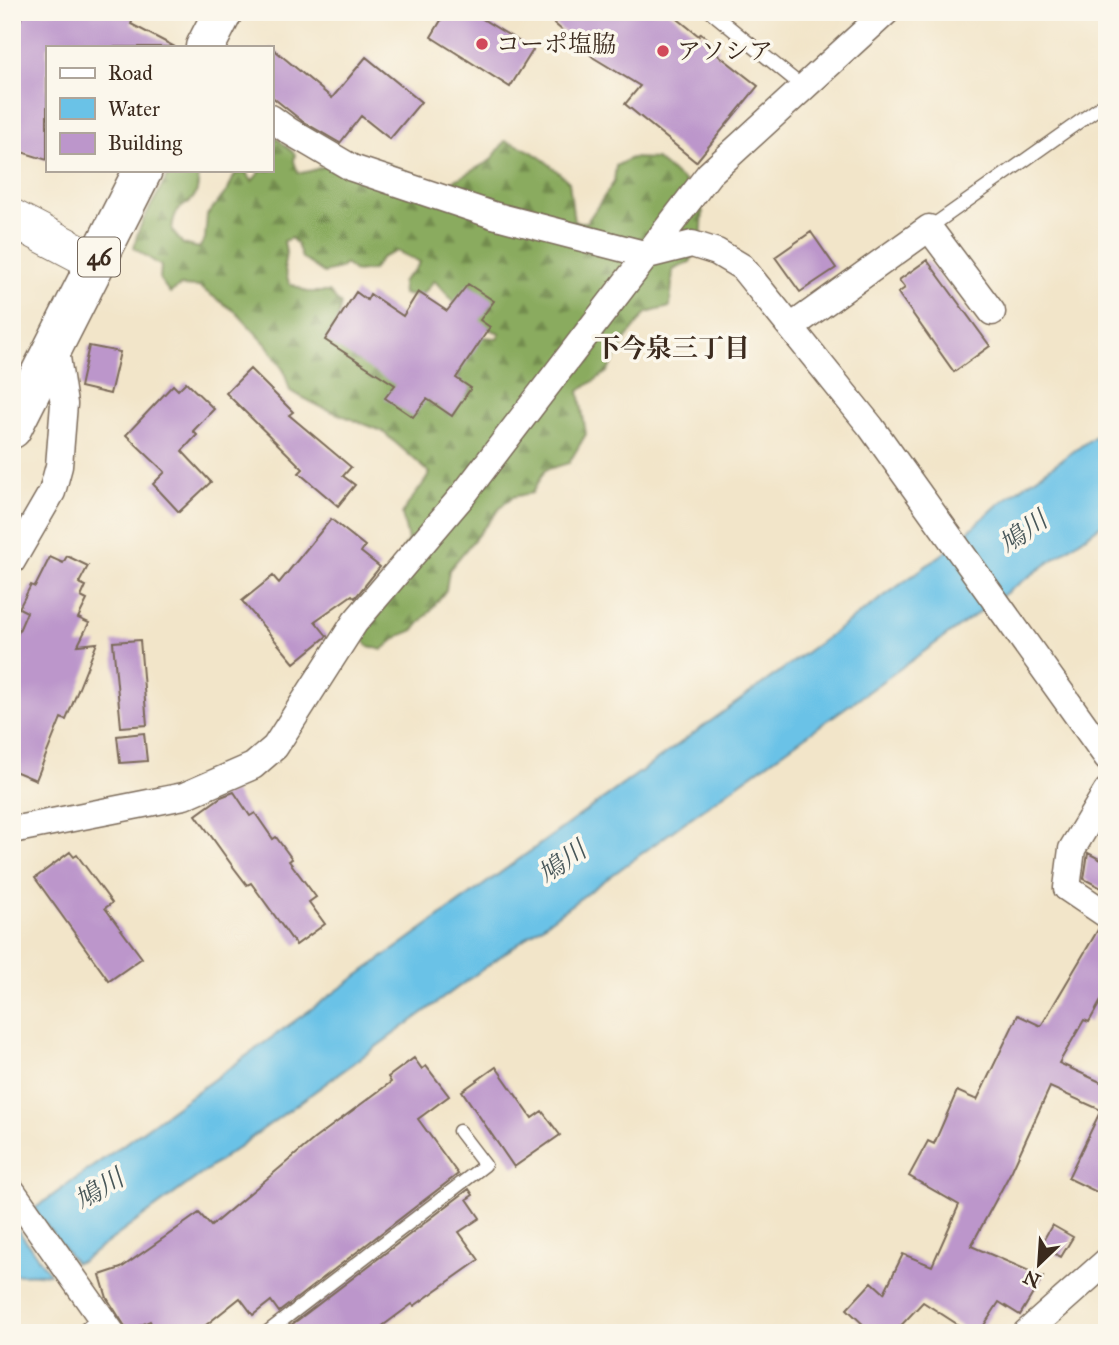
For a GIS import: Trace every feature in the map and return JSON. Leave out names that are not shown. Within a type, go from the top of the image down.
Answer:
[{"type":"main road","points":[[206,46],[223,12]]},
{"type":"main road","name":"46","points":[[12,429],[142,172]]},
{"type":"street","points":[[12,831],[184,796],[253,766],[275,747],[355,622],[464,494],[709,174],[886,12]]},
{"type":"street","points":[[273,119],[352,168],[492,215],[648,255],[692,244],[717,252],[742,267],[871,427],[1107,757]]},
{"type":"street","points":[[12,218],[96,262]]},
{"type":"street","points":[[791,327],[929,228],[992,312]]},
{"type":"street","points":[[12,561],[52,492],[59,466],[64,404],[55,344]]},
{"type":"street","points":[[1107,791],[1072,849],[1067,888],[1107,915]]},
{"type":"street","points":[[15,1197],[69,1274],[98,1328]]},
{"type":"street","points":[[1026,1333],[1107,1261]]},
{"type":"lane","points":[[711,12],[803,87]]},
{"type":"lane","points":[[929,228],[1107,102]]},
{"type":"lane","points":[[266,1333],[485,1165],[459,1130]]},
{"type":"green space","points":[[273,135],[295,154],[298,173],[340,161],[367,160],[392,166],[441,188],[491,160],[505,141],[540,157],[569,182],[574,222],[587,222],[614,182],[616,166],[631,158],[656,159],[687,184],[703,212],[701,241],[690,262],[673,270],[670,307],[646,313],[626,339],[607,372],[579,391],[586,434],[569,463],[545,470],[532,493],[512,497],[500,508],[449,570],[446,590],[431,610],[414,630],[399,636],[382,650],[368,646],[360,634],[408,540],[402,514],[430,473],[382,431],[321,407],[290,391],[284,371],[267,345],[236,312],[199,287],[180,286],[170,293],[160,280],[161,266],[134,248],[145,217],[169,172],[199,172],[196,193],[176,214],[172,231],[183,244],[199,248],[205,239],[207,215],[228,190],[235,174],[246,172],[252,181],[260,172],[273,172]],"holes":[[[291,238],[297,244],[302,258],[324,273],[339,269],[345,264],[355,272],[373,270],[381,258],[397,251],[420,262],[402,282],[403,294],[422,294],[434,280],[454,302],[456,310],[483,327],[500,333],[497,338],[466,336],[457,387],[439,406],[430,405],[430,393],[335,330],[341,305],[329,292],[307,292],[289,283],[284,266],[284,241]]]},
{"type":"water","name":"鳩川","points":[[1107,428],[1107,521],[685,822],[82,1261],[75,1263],[34,1209],[944,553],[1001,502]]},
{"type":"water","points":[[15,1226],[50,1274],[12,1275],[12,1228]]},
{"type":"building","points":[[23,12],[136,12],[131,24],[173,46],[46,46],[46,160],[12,149],[12,48]]},
{"type":"building","name":"コーポ塩脇","points":[[446,12],[471,12],[533,50],[510,87],[431,37]]},
{"type":"building","points":[[541,12],[669,12],[699,36],[701,33],[719,49],[716,53],[758,86],[696,162],[625,104],[640,86],[594,58]]},
{"type":"building","points":[[273,49],[332,98],[366,57],[421,102],[390,139],[361,116],[340,143],[302,121],[273,98]]},
{"type":"building","points":[[811,232],[836,268],[800,292],[775,257]]},
{"type":"building","points":[[927,260],[990,346],[954,372],[898,293],[905,288],[899,280]]},
{"type":"building","points":[[468,284],[494,301],[480,320],[490,327],[456,378],[471,388],[452,416],[427,399],[413,417],[385,398],[395,385],[325,340],[356,292],[367,300],[370,294],[403,316],[418,292],[447,311]]},
{"type":"building","points":[[89,346],[120,352],[110,394],[80,387]]},
{"type":"building","points":[[250,369],[293,412],[289,415],[351,467],[343,476],[355,485],[338,506],[299,473],[303,469],[226,393]]},
{"type":"building","points":[[186,382],[214,409],[193,431],[197,435],[182,451],[211,482],[179,512],[153,484],[165,472],[126,435],[173,385],[178,390]]},
{"type":"building","points":[[331,519],[365,546],[361,552],[380,567],[355,598],[352,595],[315,621],[327,636],[294,663],[242,601],[273,576],[279,583]]},
{"type":"building","points":[[67,556],[88,566],[79,583],[86,586],[81,597],[87,600],[78,618],[89,623],[78,645],[97,643],[66,720],[61,718],[36,780],[12,770],[12,647],[27,612],[19,608],[31,585],[35,587],[50,557],[63,563]]},
{"type":"building","points":[[140,640],[147,725],[121,727],[113,642]]},
{"type":"building","points":[[144,733],[147,761],[120,763],[117,736]]},
{"type":"building","points":[[234,792],[250,816],[255,813],[273,839],[276,837],[292,859],[289,861],[316,897],[309,902],[325,924],[296,945],[251,883],[247,885],[196,815],[221,797]]},
{"type":"building","points":[[70,852],[74,857],[77,855],[112,903],[105,908],[142,958],[109,981],[35,878]]},
{"type":"building","points":[[1088,853],[1107,863],[1107,891],[1084,879]]},
{"type":"building","points":[[1099,928],[1107,931],[1107,990],[1089,1022],[1084,1020],[1059,1063],[1107,1085],[1107,1197],[1068,1178],[1101,1110],[1050,1087],[1012,1170],[971,1246],[1043,1277],[1020,1315],[999,1302],[979,1333],[971,1333],[923,1302],[894,1333],[872,1333],[847,1309],[872,1282],[884,1293],[903,1254],[932,1266],[959,1205],[909,1176],[928,1141],[934,1144],[957,1091],[977,1100],[1018,1015],[1041,1026]]},
{"type":"building","points":[[414,1058],[422,1069],[426,1066],[449,1096],[418,1119],[458,1174],[279,1312],[271,1301],[253,1315],[240,1298],[196,1333],[156,1333],[150,1321],[128,1331],[107,1298],[100,1275],[121,1268],[199,1213],[211,1226],[314,1139],[391,1082],[388,1077]]},
{"type":"building","points":[[496,1067],[532,1118],[542,1111],[560,1135],[514,1167],[462,1091]]},
{"type":"building","points":[[469,1189],[473,1195],[467,1199],[480,1218],[459,1232],[479,1260],[373,1333],[295,1333],[290,1326]]},
{"type":"building","points":[[1052,1225],[1073,1237],[1061,1257],[1040,1246]]},
{"type":"place","name":"コーポ塩脇","points":[[482,44]]},
{"type":"place","name":"アソシア","points":[[663,51]]},
{"type":"district","name":"下今泉三丁目","points":[[672,348]]}]
